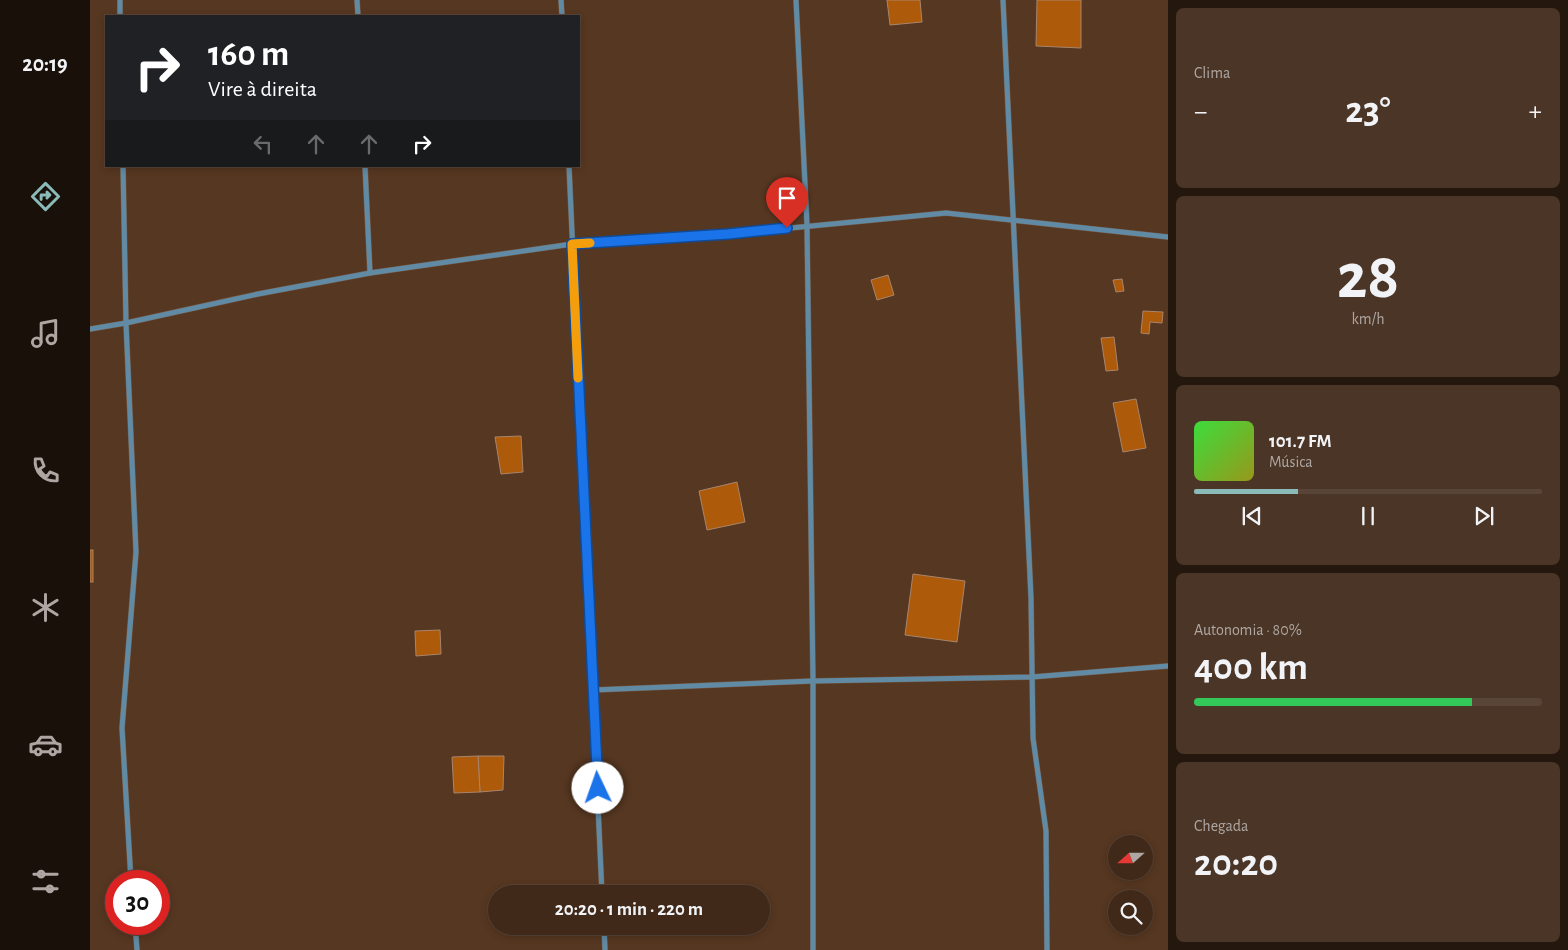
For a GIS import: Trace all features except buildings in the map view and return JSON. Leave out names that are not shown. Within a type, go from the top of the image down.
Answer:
[{"type":"street","points":[[120,0],[120,15]]},
{"type":"street","points":[[357,0],[358,15]]},
{"type":"street","points":[[561,0],[562,15]]},
{"type":"street","points":[[796,0],[807,226],[813,950]]},
{"type":"street","points":[[1003,0],[1031,598],[1033,738],[1046,831],[1047,950]]},
{"type":"street","points":[[123,167],[126,324],[136,552],[122,728],[130,870]]},
{"type":"street","points":[[365,167],[370,273]]},
{"type":"street","points":[[569,167],[602,885]]},
{"type":"street","points":[[90,329],[126,324],[258,294],[370,273],[572,244],[728,234],[946,213],[1168,237]]},
{"type":"street","points":[[593,690],[812,681],[1032,677],[1168,666]]},
{"type":"street","points":[[136,935],[137,950]]},
{"type":"street","points":[[604,935],[605,950]]},
{"type":"slow traffic","points":[[578,378],[572,244],[590,243]]},
{"type":"route","points":[[598,788],[572,244],[728,234],[787,228]]}]
